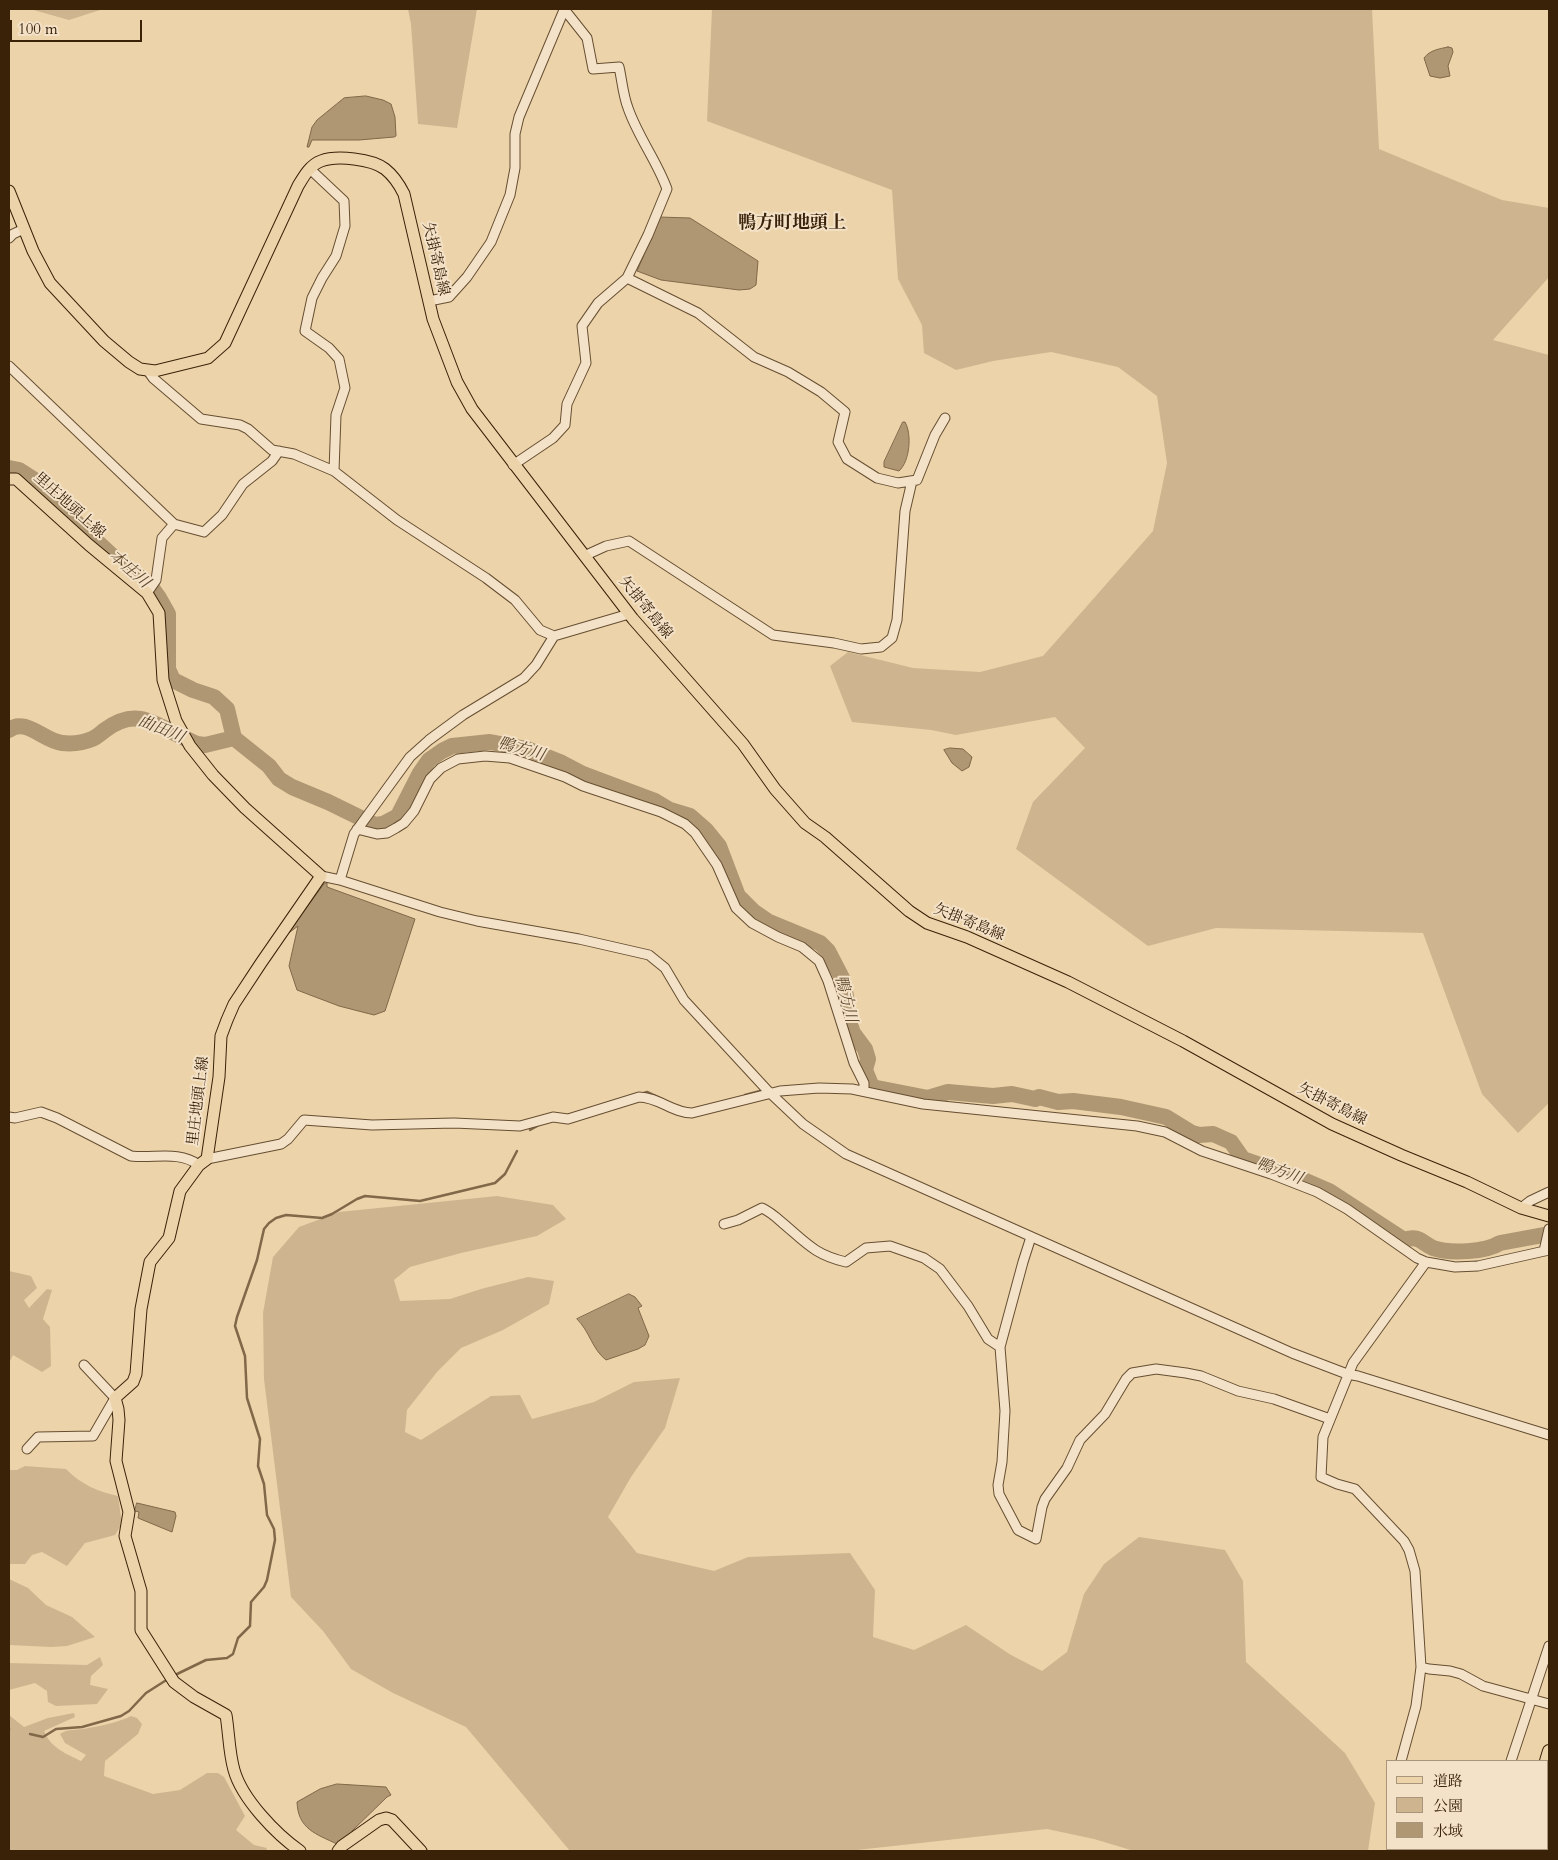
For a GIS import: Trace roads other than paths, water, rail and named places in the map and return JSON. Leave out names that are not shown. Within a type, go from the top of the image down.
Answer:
[{"type":"main road","name":"矢掛寄島線","points":[[148,371],[188,364],[208,358],[225,344],[298,186],[310,169],[320,161],[330,158],[365,161],[383,168],[396,179],[404,194],[433,319],[457,382],[472,409],[513,465],[647,637],[743,744],[775,789],[806,823],[825,837],[909,911],[927,923],[967,937],[1068,982],[1183,1041],[1332,1124],[1400,1155],[1467,1182],[1521,1208],[1549,1216]]},
{"type":"main road","points":[[9,191],[43,273],[58,294],[118,354],[135,366],[148,371]]},
{"type":"main road","name":"里庄地頭上線","points":[[9,479],[16,479],[30,490],[89,545],[148,591],[159,613],[163,680],[176,721],[190,746],[213,775],[245,808],[321,876],[260,963],[234,1004],[227,1020],[221,1036],[219,1077],[203,1162],[180,1191],[169,1238],[150,1262],[141,1309],[136,1374],[133,1382],[116,1398]]},
{"type":"main road","points":[[116,1398],[119,1420],[116,1461],[129,1512],[125,1536],[141,1591],[141,1630],[170,1677],[194,1697],[226,1715],[234,1769],[240,1785],[265,1818],[300,1851]]},
{"type":"main road","points":[[338,1851],[342,1846],[379,1820],[386,1818],[392,1820],[421,1851]]},
{"type":"street","points":[[430,301],[449,297],[467,278],[491,242],[510,195],[515,168],[515,134],[519,117],[564,9],[587,38],[593,69],[619,67],[628,108],[661,172],[667,189],[648,235],[627,278],[598,302],[582,326],[586,363],[567,404],[565,425],[553,438],[513,465]]},
{"type":"street","points":[[310,169],[344,201],[345,226],[336,256],[312,298],[304,331],[329,348],[339,359],[345,388],[336,415],[334,471]]},
{"type":"street","points":[[9,238],[24,229]]},
{"type":"street","points":[[627,278],[698,313],[754,357],[788,372],[812,387],[845,412],[838,442],[847,459],[877,478],[898,484],[917,480],[935,435],[946,418]]},
{"type":"street","points":[[9,366],[174,524],[204,532],[222,515],[244,484],[272,462],[279,451]]},
{"type":"street","points":[[148,371],[160,384],[201,419],[240,425],[248,429],[272,450],[294,454],[334,471],[397,520],[486,578],[515,600],[540,630],[554,636],[629,614]]},
{"type":"street","points":[[584,556],[606,546],[629,541],[773,635],[834,643],[861,649],[881,648],[892,638],[898,620],[905,512],[912,481]]},
{"type":"street","points":[[148,591],[156,580],[162,538],[174,524]]},
{"type":"street","points":[[340,880],[354,834],[410,756],[463,715],[524,678],[536,665],[554,636]]},
{"type":"street","points":[[359,826],[377,834],[387,833],[404,823],[414,811],[430,779],[441,768],[458,759],[485,756],[517,761],[565,777],[583,786],[661,812],[685,824],[695,833],[717,865],[736,908],[752,923],[802,947],[819,961],[828,980],[854,1063],[864,1087]]},
{"type":"street","points":[[321,876],[340,880],[440,912],[649,955],[665,968],[684,1000],[767,1090],[808,1127],[846,1154],[1240,1331],[1347,1374],[1549,1435]]},
{"type":"street","points":[[9,1117],[15,1118],[41,1112],[57,1118],[131,1156],[141,1158],[176,1156],[203,1162],[281,1144],[288,1139],[304,1120],[372,1125],[454,1123],[520,1126],[553,1117],[568,1119],[640,1097],[648,1098],[677,1111],[698,1113],[767,1090],[852,1089],[864,1087],[923,1104],[1079,1119],[1137,1126],[1165,1132],[1202,1150],[1317,1192],[1347,1209],[1426,1262],[1455,1267],[1478,1266],[1546,1249],[1549,1229]]},
{"type":"street","points":[[1521,1208],[1530,1201],[1549,1192]]},
{"type":"street","points":[[724,1224],[762,1208],[771,1213],[812,1248],[827,1258],[846,1262],[866,1248],[890,1246],[924,1258],[940,1269],[968,1306],[988,1339],[1000,1347]]},
{"type":"street","points":[[1031,1237],[1000,1347],[1005,1411],[1002,1462],[998,1485],[999,1494],[1018,1530],[1036,1539],[1045,1499],[1067,1468],[1080,1440],[1105,1414],[1126,1379],[1132,1373],[1156,1369],[1186,1372],[1238,1391],[1274,1398],[1330,1419]]},
{"type":"street","points":[[1401,1760],[1416,1706],[1421,1667],[1415,1571],[1409,1550],[1404,1541],[1355,1489],[1321,1477],[1323,1437],[1352,1363],[1426,1262]]},
{"type":"street","points":[[27,1449],[38,1437],[93,1436],[116,1398],[84,1365]]},
{"type":"street","points":[[1511,1760],[1549,1646]]},
{"type":"street","points":[[1421,1667],[1428,1670],[1450,1671],[1461,1674],[1483,1686],[1549,1704]]},
{"type":"water","points":[[1452,48],[1453,52],[1448,66],[1450,76],[1440,78],[1430,76],[1424,58],[1438,49]]},
{"type":"water","points":[[366,96],[391,104],[395,117],[396,136],[359,140],[312,140],[309,147],[307,147],[312,127],[317,120],[344,98]]},
{"type":"water","points":[[659,217],[690,218],[758,261],[756,285],[750,289],[739,290],[661,280],[637,271],[644,255],[641,253]]},
{"type":"water","points":[[903,422],[905,422],[909,433],[909,447],[906,461],[899,471],[884,467],[884,462]]},
{"type":"water","points":[[950,748],[963,749],[972,757],[969,767],[962,771],[952,763],[944,750]]},
{"type":"water","points":[[327,883],[327,887],[415,919],[385,1011],[374,1015],[339,1006],[297,990],[289,966],[298,926],[286,935],[324,884]]},
{"type":"water","points":[[629,1294],[635,1297],[642,1306],[638,1308],[649,1336],[645,1345],[638,1349],[606,1360],[597,1351],[577,1319]]},
{"type":"water","points":[[137,1503],[175,1512],[176,1516],[172,1532],[138,1518],[139,1512],[135,1511]]},
{"type":"water","points":[[337,1784],[386,1787],[391,1795],[352,1831],[352,1836],[337,1844],[315,1833],[305,1825],[298,1811],[297,1802],[320,1789]]},
{"type":"waterway","name":"本庄川","points":[[9,468],[19,470],[33,479],[46,494],[120,563],[149,584],[168,614],[168,669],[173,680],[193,690],[214,697],[227,709],[234,738]]},
{"type":"waterway","name":"曲田川","points":[[9,730],[22,726],[55,741],[74,743],[94,738],[117,722],[135,719],[146,720],[197,744],[205,745],[234,738]]},
{"type":"waterway","name":"鴨方川","points":[[234,738],[269,766],[279,779],[292,787],[375,825],[383,824],[398,816],[420,773],[429,760],[452,746],[490,742],[527,749],[583,774],[655,801],[670,810],[690,816],[706,830],[719,846],[738,896],[753,911],[769,922],[820,943],[828,951],[842,978],[848,1019],[853,1033],[865,1049],[868,1059],[865,1070],[872,1087],[928,1098],[948,1092],[993,1096],[1012,1094],[1035,1099],[1039,1097],[1058,1102],[1073,1101],[1121,1107],[1166,1117],[1192,1133],[1199,1135],[1213,1134],[1231,1142],[1243,1159],[1329,1191],[1404,1240],[1417,1239],[1440,1250],[1477,1250],[1500,1243],[1549,1234]]},
{"type":"waterway","points":[[745,1095],[764,1090]]},
{"type":"waterway","points":[[641,1094],[647,1092],[662,1099]]},
{"type":"waterway","points":[[530,1130],[539,1125]]},
{"type":"waterway","points":[[175,1675],[206,1660],[227,1658],[233,1654],[238,1638],[250,1626],[251,1602],[264,1587],[267,1580],[275,1540],[274,1529],[267,1515],[264,1484],[258,1466],[260,1439],[247,1398],[245,1356],[235,1326],[257,1260],[264,1229],[276,1218],[286,1215],[322,1218],[365,1196],[420,1201],[495,1183],[505,1174],[517,1151]]},
{"type":"waterway","points":[[30,1734],[43,1737],[56,1729],[82,1727],[121,1716],[129,1711],[146,1693],[168,1679]]},
{"type":"district","name":"鴨方町地頭上","points":[[792,224]]}]
